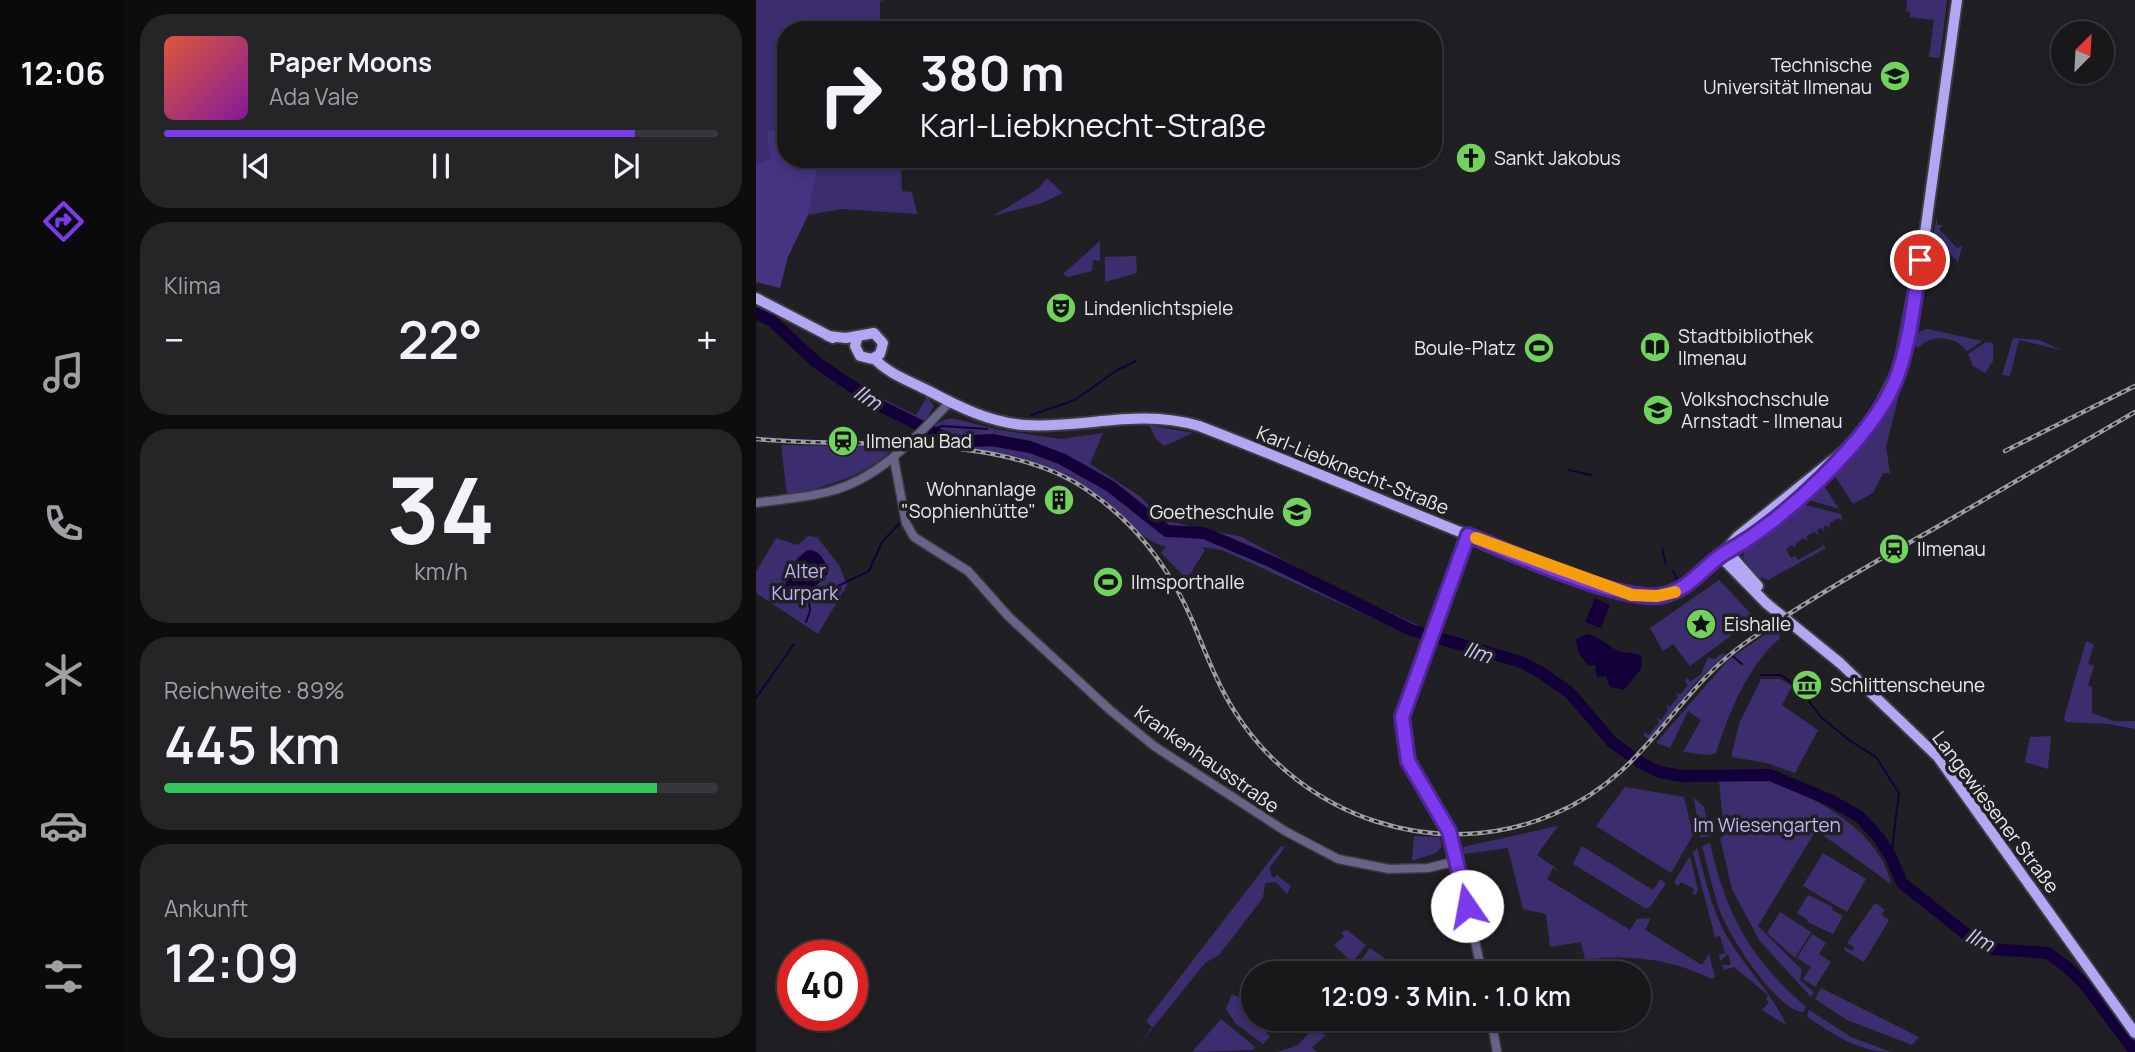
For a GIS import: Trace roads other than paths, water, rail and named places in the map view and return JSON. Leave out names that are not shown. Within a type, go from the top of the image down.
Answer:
[{"type":"main road","name":"Karl-Liebknecht-Straße","points":[[877,356],[883,368],[983,417],[1022,425],[1050,425],[1139,416],[1169,419],[1202,428],[1605,587],[1641,596],[1673,592],[1724,554],[1737,537],[1849,447],[1871,423],[1899,368],[1925,233],[1957,0]]},
{"type":"main road","points":[[756,298],[828,335],[857,341],[871,332],[879,336],[883,346],[877,356],[863,358],[857,341]]},
{"type":"main road","name":"Langewiesener Straße","points":[[1724,554],[1769,599],[1773,608],[1840,663],[1938,757],[2135,1033]]},
{"type":"street","points":[[756,503],[832,491],[894,459],[950,402]]},
{"type":"street","name":"Krankenhausstraße","points":[[894,459],[906,523],[914,537],[968,571],[1009,617],[1110,710],[1154,746],[1285,831],[1332,857],[1371,868],[1428,868],[1457,861]]},
{"type":"street","points":[[1468,535],[1404,707],[1403,736],[1408,761],[1449,831],[1479,961]]},
{"type":"street","points":[[1493,1031],[1497,1052]]},
{"type":"waterway","name":"Ilm","points":[[756,313],[772,321],[816,362],[879,405],[937,434],[956,442],[992,440],[1030,447],[1062,459],[1110,486],[1167,531],[1204,533],[1270,561],[1411,630],[1521,662],[1570,693],[1612,742],[1659,772],[1683,776],[1770,775],[1832,801],[1860,817],[1879,838],[1902,883],[1966,934],[1992,949],[2048,953],[2067,967],[2086,986],[2135,1052]]},
{"type":"waterway","points":[[1031,415],[1075,400],[1117,370],[1136,361]]},
{"type":"waterway","points":[[932,431],[942,426],[987,429]]},
{"type":"waterway","points":[[927,442],[935,432]]},
{"type":"waterway","points":[[1568,470],[1591,475]]},
{"type":"waterway","points":[[806,622],[810,611],[809,600],[869,571],[882,542],[899,524]]},
{"type":"waterway","points":[[1662,549],[1666,564]]},
{"type":"waterway","points":[[1673,571],[1677,579]]},
{"type":"waterway","points":[[756,698],[794,644]]},
{"type":"waterway","points":[[1728,652],[1742,664]]},
{"type":"waterway","points":[[1761,675],[1781,675],[1799,688],[1821,717],[1849,740],[1876,757],[1899,793],[1891,857]]},
{"type":"railway","points":[[2005,451],[2135,386]]},
{"type":"railway","points":[[756,439],[928,446],[971,451],[1013,459],[1052,471],[1087,490],[1121,517],[1162,564],[1183,601],[1217,679],[1235,712],[1263,749],[1297,780],[1335,804],[1376,822],[1420,832],[1465,834],[1510,828],[1554,814],[1586,797],[1614,778],[1637,756],[1721,662],[1748,641],[1841,582],[2135,412]]},
{"type":"place","name":"Technische Universität Ilmenau","points":[[1895,76]]},
{"type":"place","name":"Sankt Jakobus","points":[[1471,158]]},
{"type":"place","name":"Lindenlichtspiele","points":[[1061,308]]},
{"type":"place","name":"Stadtbibliothek Ilmenau","points":[[1655,347]]},
{"type":"place","name":"Boule-Platz","points":[[1539,348]]},
{"type":"place","name":"Volkshochschule Arnstadt - Ilmenau","points":[[1658,410]]},
{"type":"place","name":"Ilmenau Bad","points":[[843,441]]},
{"type":"place","name":"Wohnanlage \"Sophienhütte\"","points":[[1059,500]]},
{"type":"place","name":"Goetheschule","points":[[1297,512]]},
{"type":"place","name":"Ilmenau","points":[[1894,549]]},
{"type":"place","name":"Ilmsporthalle","points":[[1108,582]]},
{"type":"place","name":"Eishalle","points":[[1701,624]]},
{"type":"place","name":"Schlittenscheune","points":[[1807,685]]},
{"type":"park label","name":"Alter Kurpark","points":[[805,582]]},
{"type":"park label","name":"Im Wiesengarten","points":[[1767,825]]}]
